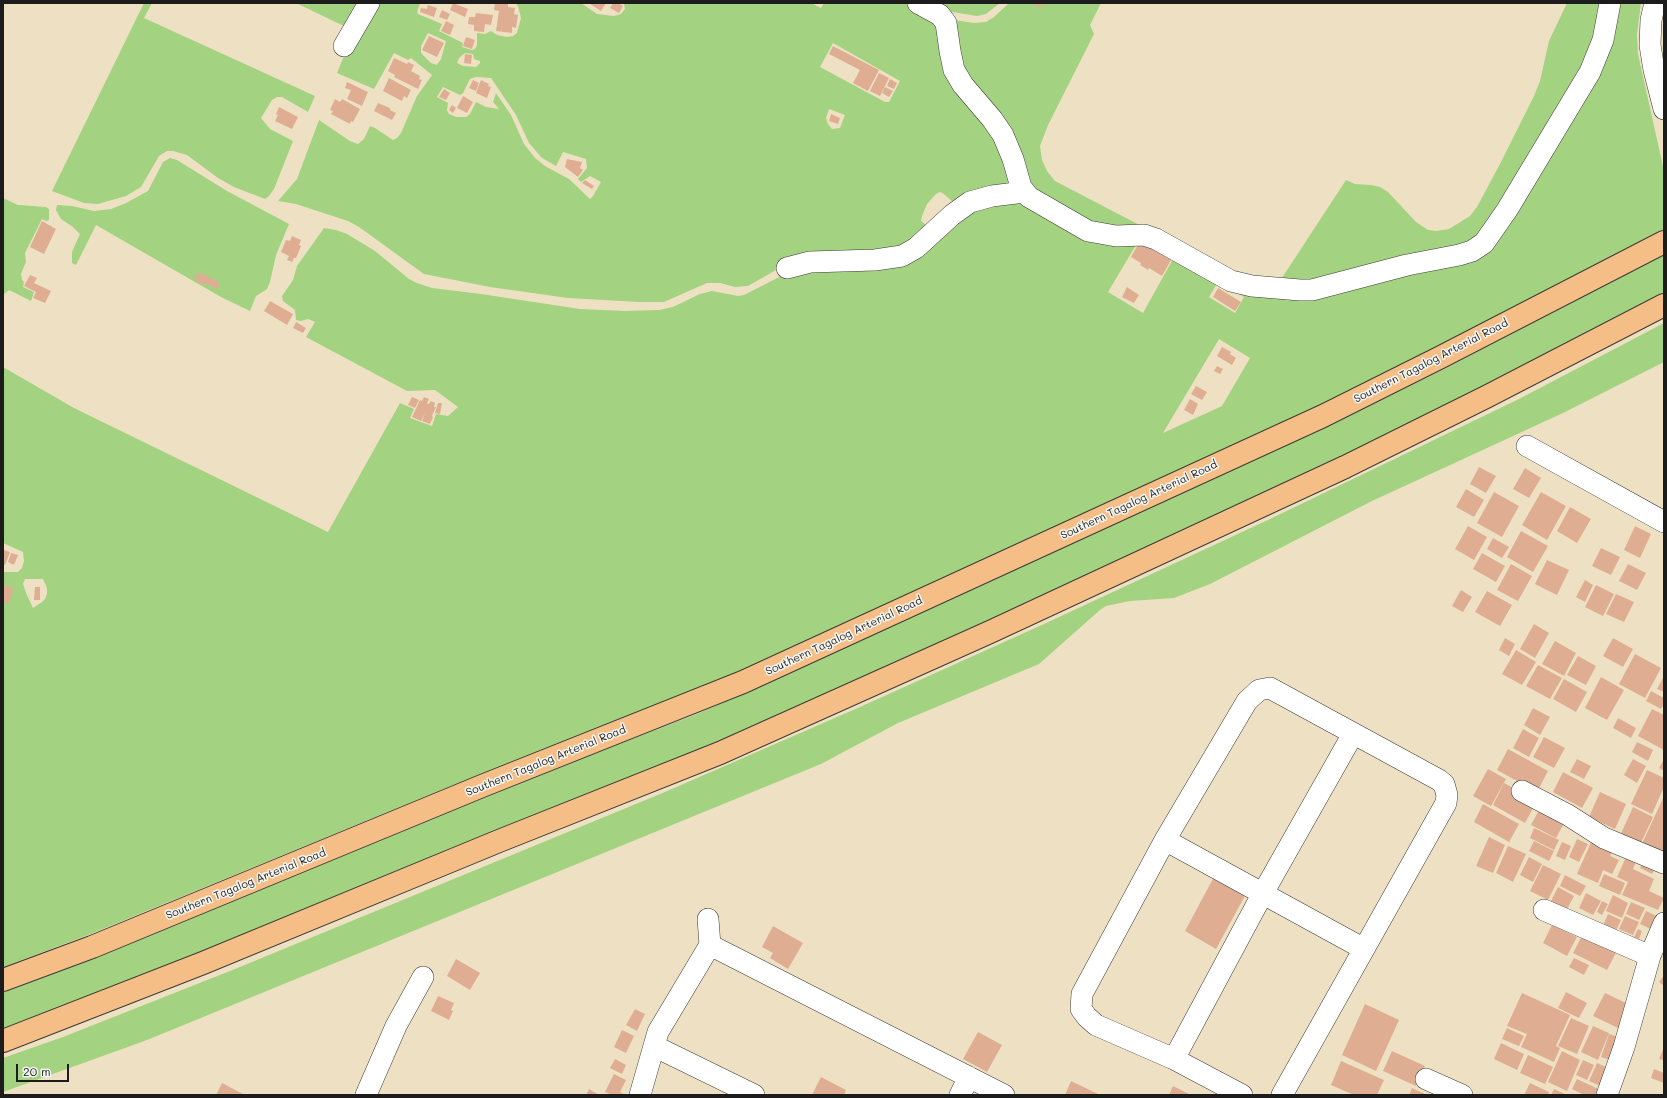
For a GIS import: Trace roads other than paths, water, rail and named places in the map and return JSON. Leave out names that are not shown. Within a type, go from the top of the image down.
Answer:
[{"type":"highway","name":"Southern Tagalog Arterial Road","points":[[3,980],[92,947],[489,783],[744,682],[1323,416],[1664,242]]},
{"type":"highway","points":[[3,1041],[195,966],[499,841],[673,773],[771,731],[1004,626],[1345,467],[1486,397],[1664,304]]},
{"type":"street","points":[[344,46],[369,3]]},
{"type":"street","points":[[918,3],[940,15],[946,23],[954,70],[963,85],[992,119],[1003,135],[1013,158],[1019,181],[1024,192],[1029,197],[1081,228],[1104,235],[1139,235],[1156,239],[1231,281],[1252,286],[1292,290],[1312,290],[1401,266],[1472,251],[1478,248],[1491,234],[1594,64],[1603,40],[1610,3]]},
{"type":"street","points":[[1655,3],[1651,20],[1650,45],[1654,70],[1664,109]]},
{"type":"street","points":[[787,268],[810,262],[875,260],[902,256],[924,243],[952,215],[970,202],[992,196],[1024,192]]},
{"type":"street","points":[[1527,446],[1664,522]]},
{"type":"street","points":[[1242,1095],[1174,1059],[1096,1025],[1081,1009],[1082,994],[1165,840],[1248,701],[1259,690],[1270,688],[1439,780],[1444,784],[1448,795],[1446,803],[1282,1095]]},
{"type":"street","points":[[1174,1059],[1263,893],[1352,734]]},
{"type":"street","points":[[1522,791],[1568,815],[1604,838],[1664,863]]},
{"type":"street","points":[[1165,840],[1364,949]]},
{"type":"street","points":[[1544,910],[1650,956]]},
{"type":"street","points":[[640,1095],[658,1032],[710,945],[708,919]]},
{"type":"street","points":[[1608,1095],[1624,1047],[1650,956],[1664,923]]},
{"type":"street","points":[[710,945],[964,1086],[1004,1095]]},
{"type":"street","points":[[366,1095],[396,1026],[423,977]]},
{"type":"street","points":[[654,1046],[754,1095]]},
{"type":"street","points":[[1426,1079],[1462,1095]]}]
